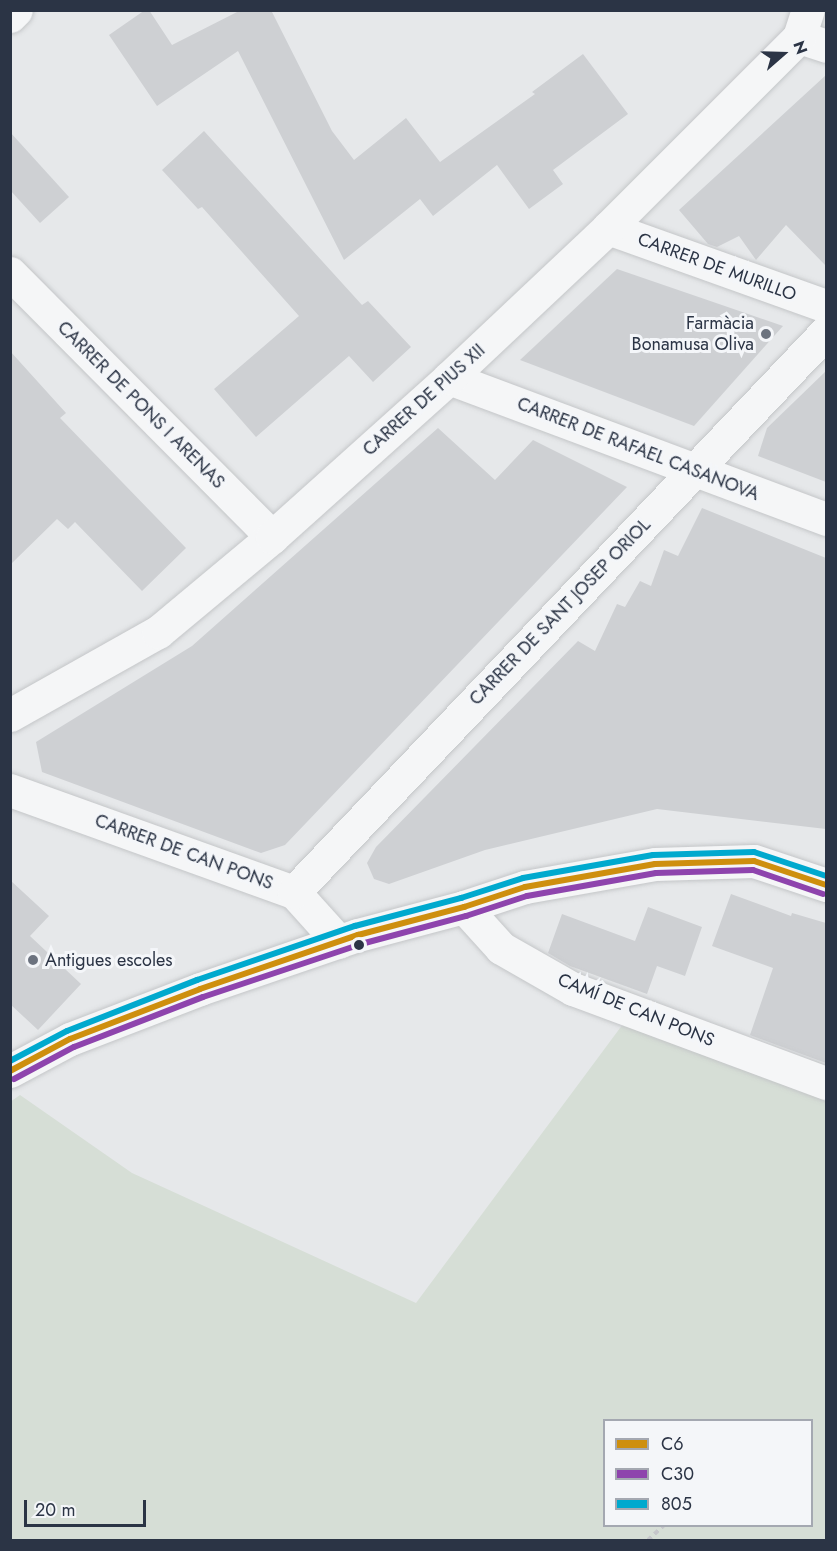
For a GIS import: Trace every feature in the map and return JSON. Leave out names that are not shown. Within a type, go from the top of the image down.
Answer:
[{"type":"street","points":[[10,16],[16,10]]},
{"type":"street","name":"CARRER DE PIUS XII","points":[[10,715],[158,632],[272,537],[449,378],[811,31]]},
{"type":"street","name":"CARRER DE MURILLO","points":[[608,228],[826,306]]},
{"type":"street","name":"CARRER DE PONS I ARENAS","points":[[10,273],[272,537]]},
{"type":"street","name":"CARRER DE SANT JOSEP ORIOL","points":[[294,892],[826,332]]},
{"type":"street","name":"CARRER DE RAFAEL CASANOVA","points":[[449,378],[826,519]]},
{"type":"street","name":"CARRER DE CAN PONS","points":[[10,790],[294,892],[339,942]]},
{"type":"street","points":[[10,1071],[81,1035],[200,988],[339,942],[464,908],[525,888],[655,864],[754,861],[826,885]]},
{"type":"street","name":"CAMÍ DE CAN PONS","points":[[464,908],[501,948],[573,989],[826,1083]]},
{"type":"path","points":[[648,1540],[662,1527]]},
{"type":"shaded area","points":[[623,1024],[826,1096],[826,1540],[11,1540],[10,1102],[20,1095],[132,1173],[416,1303]]},
{"type":"building","points":[[145,10],[149,10],[172,45],[241,10],[271,10],[332,131],[354,160],[406,118],[440,162],[535,94],[532,92],[583,54],[628,114],[553,170],[563,184],[529,209],[497,165],[433,216],[420,199],[344,260],[238,51],[157,106],[109,35]]},
{"type":"building","points":[[826,75],[826,266],[786,225],[756,260],[739,236],[717,247],[708,244],[679,210]]},
{"type":"building","points":[[204,131],[362,305],[368,301],[411,347],[373,382],[349,356],[256,437],[214,389],[299,316],[202,207],[198,209],[162,170]]},
{"type":"building","points":[[10,132],[69,197],[40,223],[10,190]]},
{"type":"building","points":[[617,269],[783,326],[694,426],[520,360]]},
{"type":"building","points":[[10,351],[66,413],[60,418],[186,548],[142,591],[75,522],[68,529],[57,519],[10,565]]},
{"type":"building","points":[[826,371],[826,482],[758,456],[767,428]]},
{"type":"building","points":[[438,428],[495,480],[533,440],[627,487],[285,845],[261,853],[42,772],[36,742],[192,646]]},
{"type":"building","points":[[702,508],[826,558],[826,829],[657,809],[485,850],[389,884],[374,879],[367,863],[376,847],[578,641],[595,651],[617,604],[625,607],[640,581],[651,586],[664,550],[678,556]]},
{"type":"building","name":"Antigues escoles","points":[[10,880],[49,916],[30,936],[81,984],[38,1030],[10,1004]]},
{"type":"building","points":[[731,894],[791,916],[792,913],[826,923],[826,1063],[750,1035],[773,968],[712,946]]},
{"type":"building","points":[[648,907],[702,927],[685,976],[657,966],[647,994],[570,966],[548,953],[562,914],[635,941]]},
{"type":"transit line","name":"805","points":[[10,1061],[67,1031],[197,980],[355,926],[461,898],[523,878],[653,855],[754,852],[826,876]]},
{"type":"transit line","name":"C6","points":[[10,1071],[70,1039],[200,989],[358,935],[464,907],[525,887],[655,864],[754,861],[826,885]]},
{"type":"transit line","name":"C30","points":[[14,1079],[74,1047],[203,997],[361,944],[466,916],[527,896],[656,873],[753,870],[823,894]]},
{"type":"place","name":"Farmàcia Bonamusa Oliva","points":[[766,334]]},
{"type":"place","name":"Antigues escoles","points":[[33,960]]}]
